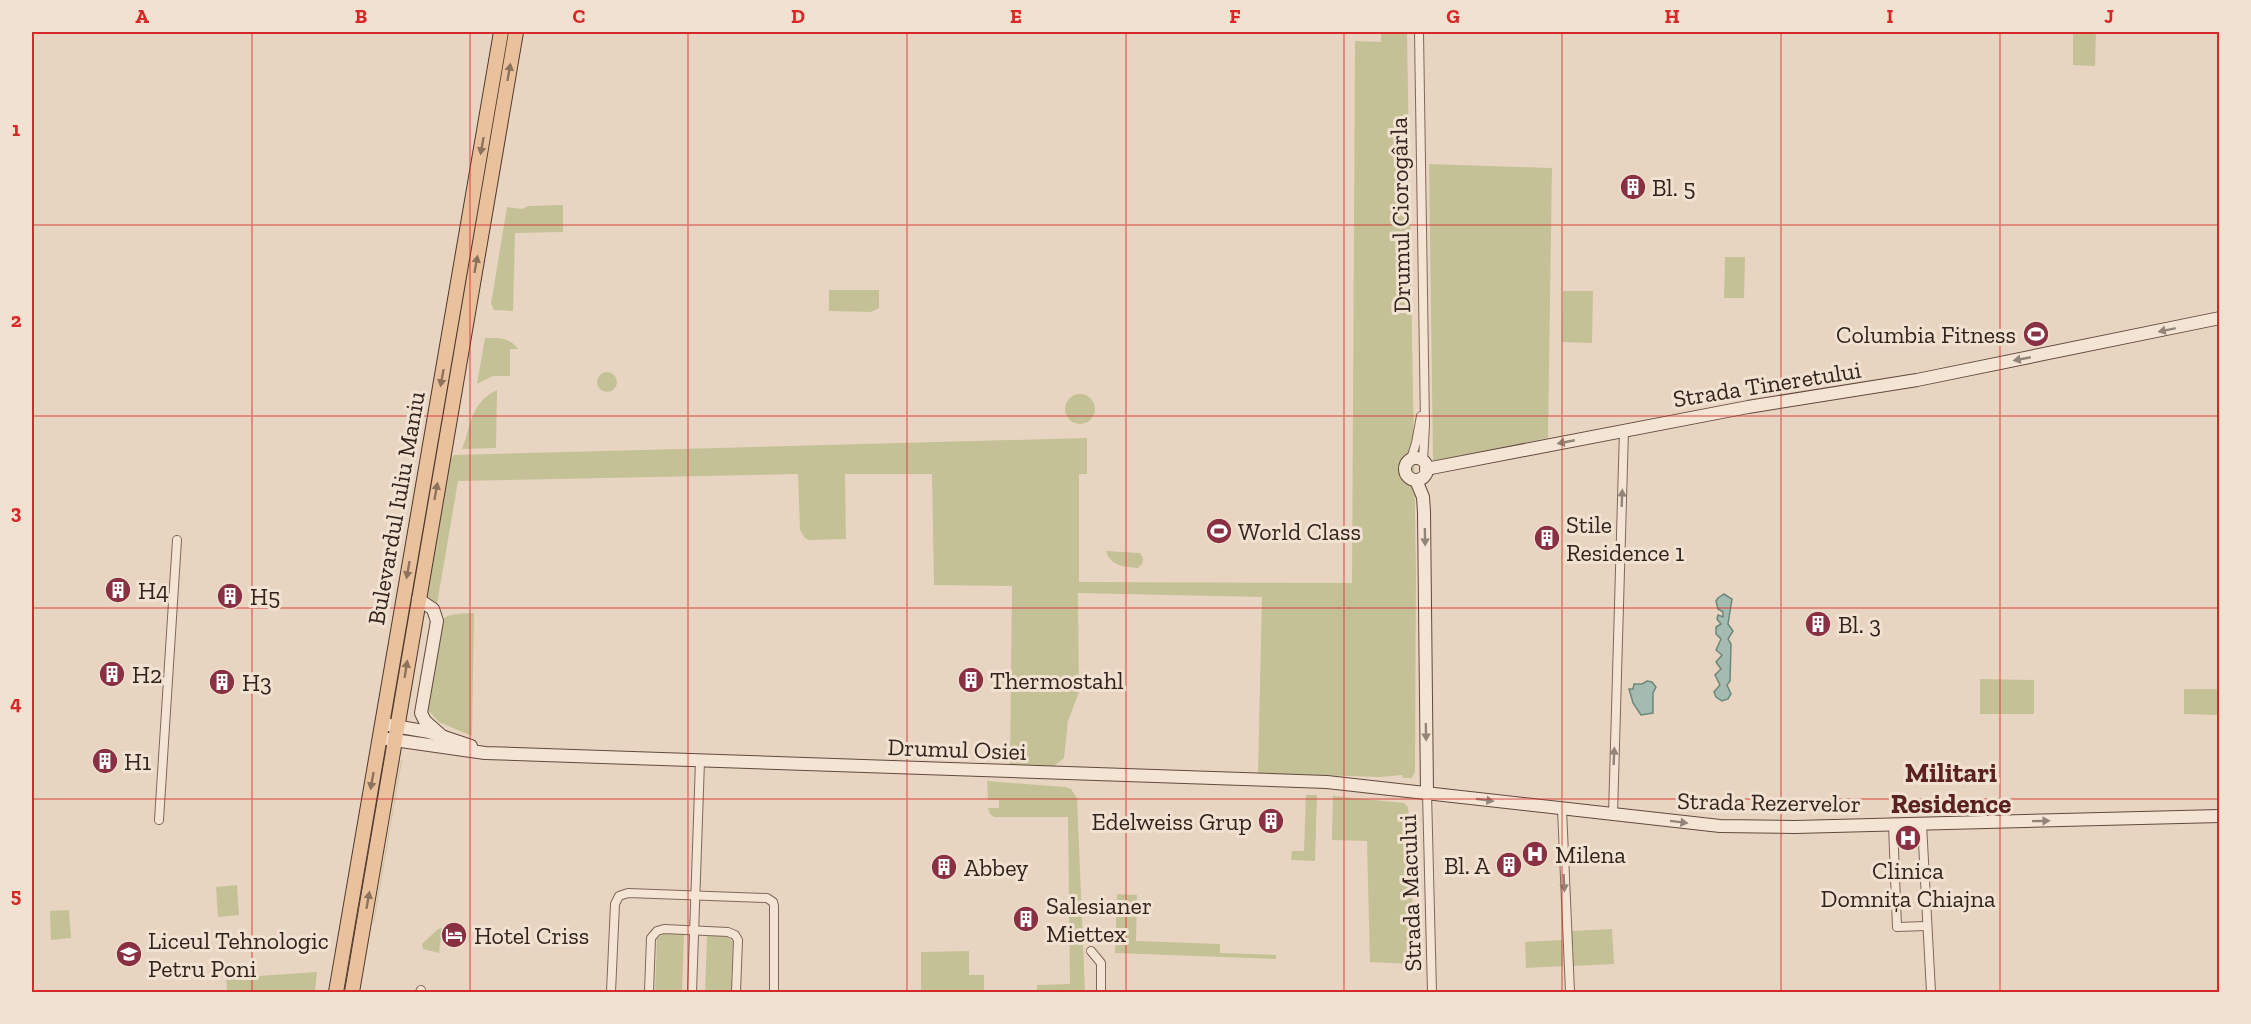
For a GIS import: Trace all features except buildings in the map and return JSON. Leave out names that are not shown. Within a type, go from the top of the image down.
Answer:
[{"type":"main road","name":"Bulevardul Iuliu Maniu","points":[[336,993],[501,32]]},
{"type":"main road","name":"Bulevardul Iuliu Maniu","points":[[352,993],[516,32]]},
{"type":"main road","points":[[492,88],[495,106],[501,116]]},
{"type":"main road","points":[[450,327],[465,328]]},
{"type":"main road","points":[[339,974],[355,976]]},
{"type":"street","name":"Drumul Ciorogârla","points":[[1419,32],[1423,398],[1420,463]]},
{"type":"street","name":"Strada Tineretului","points":[[1420,463],[1917,380],[2220,318]]},
{"type":"street","points":[[1613,815],[1624,430]]},
{"type":"street","points":[[1416,480],[1424,475],[1420,463],[1406,464],[1405,471],[1408,476],[1416,480],[1423,497],[1424,512],[1427,793]]},
{"type":"street","points":[[159,820],[177,540]]},
{"type":"street","points":[[418,599],[433,609],[437,621],[421,713],[425,721],[442,736]]},
{"type":"street","name":"Drumul Osiei","points":[[382,724],[442,736],[485,753]]},
{"type":"street","name":"Drumul Osiei","points":[[380,738],[485,753],[1327,782],[1427,793]]},
{"type":"street","points":[[692,993],[700,761]]},
{"type":"street","points":[[1408,791],[1420,800],[1427,812]]},
{"type":"street","name":"Strada Rezervelor","points":[[1427,793],[1720,826],[1795,827],[2220,816]]},
{"type":"street","name":"Strada Macului","points":[[1427,793],[1432,993]]},
{"type":"street","points":[[1562,809],[1570,993]]},
{"type":"street","points":[[1922,824],[1931,993]]},
{"type":"street","points":[[1893,825],[1897,927],[1926,926]]},
{"type":"street","points":[[611,993],[615,904],[619,896],[628,893],[767,898],[771,900],[774,906],[774,993]]},
{"type":"street","points":[[649,993],[652,935],[660,929],[728,932],[737,937],[736,993]]},
{"type":"street","points":[[1091,951],[1101,963],[1101,993]]},
{"type":"shaded area","points":[[1381,32],[1407,32],[1416,571],[1415,771],[1412,778],[1403,778],[1402,775],[1380,777],[1258,773],[1262,597],[1078,593],[1079,692],[1068,721],[1064,758],[1054,766],[1010,766],[1012,586],[934,585],[932,474],[845,474],[846,539],[809,540],[800,530],[798,474],[458,481],[437,604],[429,600],[426,591],[449,460],[454,455],[1087,438],[1087,474],[1079,474],[1079,582],[1352,583],[1355,41],[1381,42]]},
{"type":"shaded area","points":[[2073,32],[2096,32],[2095,66],[2073,65]]},
{"type":"shaded area","points":[[1429,164],[1552,168],[1548,438],[1433,461]]},
{"type":"shaded area","points":[[563,205],[563,232],[515,233],[513,311],[494,310],[491,304],[507,207],[522,209],[528,206]]},
{"type":"shaded area","points":[[1725,257],[1745,257],[1744,298],[1724,298]]},
{"type":"shaded area","points":[[829,290],[879,290],[879,308],[871,312],[829,311]]},
{"type":"shaded area","points":[[1563,291],[1593,291],[1592,343],[1562,342]]},
{"type":"shaded area","points":[[485,338],[507,340],[518,349],[510,349],[510,376],[493,376],[477,384]]},
{"type":"shaded area","points":[[603,372],[611,372],[617,378],[617,386],[611,392],[603,392],[597,386],[597,378]]},
{"type":"shaded area","points":[[497,390],[496,448],[462,449],[477,408],[488,395]]},
{"type":"shaded area","points":[[1080,394],[1091,398],[1095,409],[1091,420],[1080,424],[1069,420],[1065,409],[1069,398]]},
{"type":"shaded area","points":[[1106,551],[1140,553],[1143,558],[1142,564],[1138,568],[1119,565],[1111,560]]},
{"type":"shaded area","points":[[1724,594],[1732,599],[1728,624],[1733,631],[1728,639],[1731,644],[1730,681],[1727,685],[1731,694],[1728,699],[1722,701],[1716,697],[1714,692],[1720,685],[1715,675],[1721,669],[1716,662],[1722,655],[1716,650],[1721,639],[1716,634],[1716,627],[1721,624],[1717,619],[1718,615],[1723,617],[1723,612],[1718,609],[1716,601]]},
{"type":"shaded area","points":[[474,613],[472,736],[439,722],[426,708],[442,620],[453,615]]},
{"type":"shaded area","points":[[1980,679],[2034,680],[2034,714],[1980,714]]},
{"type":"shaded area","points":[[1652,682],[1656,687],[1653,693],[1653,713],[1641,715],[1633,703],[1629,689],[1633,689],[1634,684]]},
{"type":"shaded area","points":[[2184,689],[2219,689],[2219,715],[2184,714]]},
{"type":"shaded area","points":[[401,761],[374,922],[373,923]]},
{"type":"shaded area","points":[[987,781],[1065,787],[1071,789],[1077,798],[1085,991],[1037,992],[1037,985],[1070,984],[1068,817],[994,817],[988,808],[999,808],[999,800],[988,800]]},
{"type":"shaded area","points":[[1306,795],[1317,795],[1315,861],[1291,860],[1292,851],[1304,851]]},
{"type":"shaded area","points":[[1333,796],[1404,803],[1408,807],[1415,964],[1370,962],[1367,841],[1332,840]]},
{"type":"shaded area","points":[[237,885],[239,915],[218,917],[216,887]]},
{"type":"shaded area","points":[[1117,894],[1137,895],[1136,941],[1220,944],[1220,953],[1276,955],[1276,959],[1115,953]]},
{"type":"shaded area","points":[[69,910],[71,938],[51,940],[50,911]]},
{"type":"shaded area","points":[[442,928],[439,953],[423,949],[422,944]]},
{"type":"shaded area","points":[[1612,929],[1614,964],[1573,966],[1572,931]]},
{"type":"shaded area","points":[[665,933],[684,933],[682,992],[655,992],[657,938]]},
{"type":"shaded area","points":[[707,934],[726,935],[733,941],[731,992],[705,992]]},
{"type":"shaded area","points":[[1562,940],[1563,966],[1526,968],[1525,942]]},
{"type":"shaded area","points":[[969,951],[969,975],[984,975],[984,992],[921,992],[921,952]]},
{"type":"shaded area","points":[[317,972],[315,992],[227,992],[226,978]]},
{"type":"place","name":"Bl. 5","points":[[1633,187]]},
{"type":"place","name":"Columbia Fitness","points":[[2036,334]]},
{"type":"place","name":"World Class","points":[[1219,531]]},
{"type":"place","name":"Stile Residence 1","points":[[1547,538]]},
{"type":"place","name":"H4","points":[[118,590]]},
{"type":"place","name":"H5","points":[[230,596]]},
{"type":"place","name":"Bl. 3","points":[[1818,624]]},
{"type":"place","name":"H2","points":[[112,674]]},
{"type":"place","name":"Thermostahl","points":[[971,680]]},
{"type":"place","name":"H3","points":[[222,682]]},
{"type":"place","name":"H1","points":[[105,761]]},
{"type":"place","name":"Edelweiss Grup","points":[[1271,821]]},
{"type":"place","name":"Clinica Domnița Chiajna","points":[[1908,838]]},
{"type":"place","name":"Milena","points":[[1535,854]]},
{"type":"place","name":"Bl. A","points":[[1509,865]]},
{"type":"place","name":"Abbey","points":[[944,867]]},
{"type":"place","name":"Salesianer Miettex","points":[[1026,919]]},
{"type":"place","name":"Hotel Criss","points":[[454,935]]},
{"type":"place","name":"Liceul Tehnologic Petru Poni","points":[[129,954]]},
{"type":"district","name":"Militari Residence","points":[[1951,788]]}]
